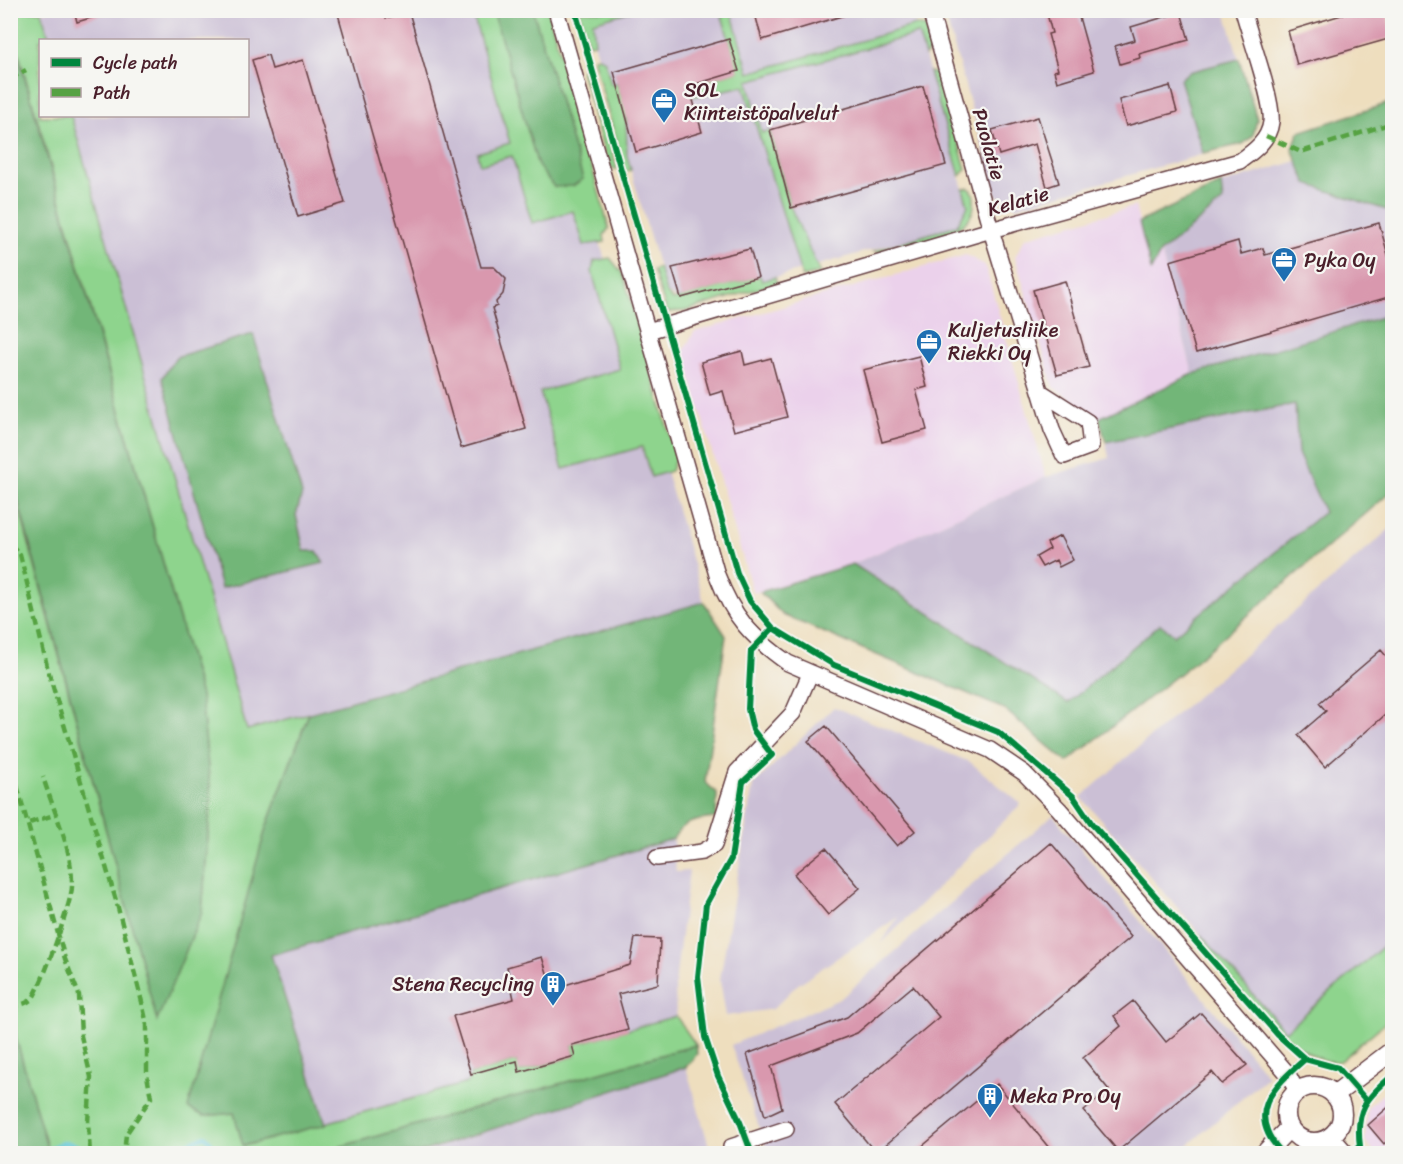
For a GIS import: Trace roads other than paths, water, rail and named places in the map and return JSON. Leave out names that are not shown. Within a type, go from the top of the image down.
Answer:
[{"type":"street","points":[[556,10],[717,575],[738,619],[760,642],[788,663],[990,750],[1012,763],[1059,809],[1288,1074],[1297,1092]]},
{"type":"street","name":"Puolatie","points":[[930,10],[991,230],[1041,392]]},
{"type":"street","name":"Kelatie","points":[[648,331],[991,230],[1240,161],[1253,152],[1266,136],[1271,124],[1271,115],[1243,10]]},
{"type":"street","points":[[657,858],[702,852],[714,845],[737,772],[793,713],[810,674]]},
{"type":"street","points":[[1334,1095],[1392,1051]]},
{"type":"street","points":[[1316,1086],[1334,1095],[1340,1103],[1341,1121],[1330,1137],[1308,1142],[1295,1135],[1289,1128],[1286,1108],[1297,1092],[1316,1086]]},
{"type":"street","points":[[1264,1154],[1289,1128]]},
{"type":"street","points":[[733,1154],[731,1146],[786,1130]]},
{"type":"street","points":[[1330,1137],[1345,1154]]},
{"type":"waterway","points":[[163,1154],[205,1136],[216,1148]]},
{"type":"waterway","points":[[45,1154],[59,1144],[76,1145]]},
{"type":"waterway","points":[[94,1150],[107,1153],[148,1154]]},
{"type":"place","name":"SOL Kiinteistöpalvelut","points":[[664,124]]},
{"type":"place","name":"Pyka Oy","points":[[1284,283]]},
{"type":"place","name":"Kuljetusliike Riekki Oy","points":[[929,365]]},
{"type":"place","name":"Stena Recycling","points":[[553,1007]]},
{"type":"place","name":"Meka Pro Oy","points":[[990,1119]]}]
